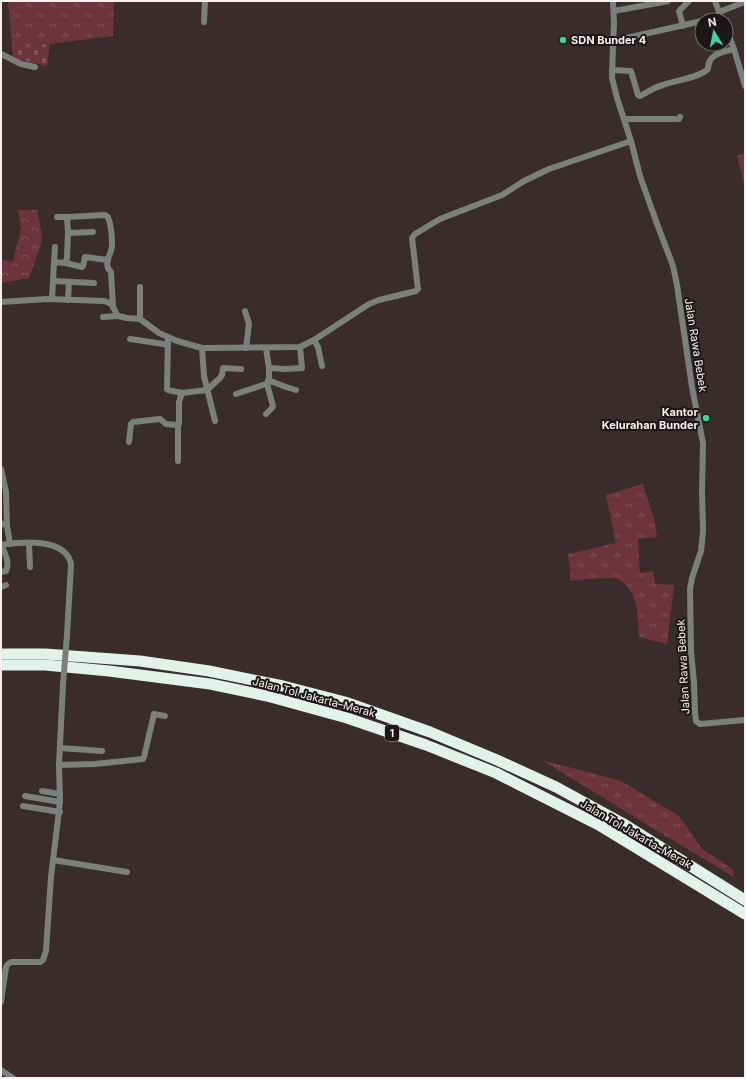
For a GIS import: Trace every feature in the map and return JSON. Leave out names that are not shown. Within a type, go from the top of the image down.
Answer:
[{"type":"highway","name":"Jalan Tol Jakarta–Merak","points":[[1,654],[45,654],[125,660],[202,670],[283,686],[345,702],[443,738],[497,760],[556,788],[622,823],[745,900]]},
{"type":"highway","name":"Jalan Tol Jakarta–Merak","points":[[1,665],[45,665],[109,671],[210,684],[266,696],[347,718],[426,745],[496,773],[599,825],[745,914]]},
{"type":"street","points":[[204,22],[205,1]]},
{"type":"street","name":"Jalan Rawa Bebek","points":[[613,1],[614,24],[612,70],[614,84],[640,176],[674,266],[692,387],[703,443],[702,548],[690,588],[691,652],[696,721],[700,724],[745,720]]},
{"type":"street","points":[[614,10],[668,1]]},
{"type":"street","points":[[683,26],[679,11],[689,1]]},
{"type":"street","points":[[715,1],[719,12]]},
{"type":"street","points":[[728,12],[745,2]]},
{"type":"street","points":[[613,41],[694,23]]},
{"type":"street","points":[[734,49],[745,83]]},
{"type":"street","points":[[612,70],[631,71],[638,95],[640,96],[659,86],[705,71],[708,69],[710,60],[713,57],[725,52]]},
{"type":"street","points":[[1,54],[21,64],[35,67]]},
{"type":"street","points":[[624,119],[666,120],[680,118]]},
{"type":"street","points":[[103,317],[118,316],[140,319],[168,337],[202,348],[300,347],[314,340],[369,304],[416,291],[418,289],[412,238],[415,234],[440,219],[502,195],[524,181],[549,169],[631,141]]},
{"type":"street","points":[[58,218],[108,216],[110,221],[112,251],[107,266],[108,270],[111,272],[113,307]]},
{"type":"street","points":[[66,263],[68,233],[67,217]]},
{"type":"street","points":[[68,233],[93,232]]},
{"type":"street","points":[[52,299],[56,248]]},
{"type":"street","points":[[54,262],[82,267],[85,257],[108,260]]},
{"type":"street","points":[[53,281],[94,283]]},
{"type":"street","points":[[68,300],[69,282]]},
{"type":"street","points":[[140,287],[140,319]]},
{"type":"street","points":[[1,302],[52,299],[104,301],[109,302],[118,316]]},
{"type":"street","points":[[245,311],[249,323],[246,348]]},
{"type":"street","points":[[168,337],[168,390],[182,393],[207,390],[220,378],[224,367],[241,368]]},
{"type":"street","points":[[130,339],[168,345]]},
{"type":"street","points":[[314,340],[318,347],[322,366]]},
{"type":"street","points":[[269,368],[302,368],[300,347]]},
{"type":"street","points":[[202,348],[204,376],[215,421]]},
{"type":"street","points":[[266,348],[269,368],[268,382],[273,406],[266,414]]},
{"type":"street","points":[[236,394],[268,382],[296,390]]},
{"type":"street","points":[[178,461],[178,425],[180,418],[179,402],[182,393]]},
{"type":"street","points":[[129,442],[131,424],[133,422],[160,419],[166,424],[178,425]]},
{"type":"street","points":[[1,469],[6,492],[7,526],[10,544]]},
{"type":"street","points":[[1,523],[7,526]]},
{"type":"street","points":[[28,543],[30,567]]},
{"type":"street","points":[[1,572],[6,571],[7,569],[7,557],[1,545],[28,543],[46,544],[64,552],[68,556],[71,564],[60,748],[60,812],[53,860],[46,951],[44,958],[40,962],[12,962],[8,964],[6,967],[1,1002]]},
{"type":"street","points":[[60,765],[95,764],[142,759],[144,757],[154,714],[165,716]]},
{"type":"street","points":[[60,748],[102,751]]},
{"type":"street","points":[[42,791],[60,794]]},
{"type":"street","points":[[25,796],[60,802]]},
{"type":"street","points":[[23,806],[60,812]]},
{"type":"street","points":[[53,860],[127,872]]},
{"type":"street","points":[[1,1070],[13,1078]]},
{"type":"green space","points":[[8,1],[114,1],[113,36],[50,44],[12,46]]},
{"type":"green space","points":[[50,44],[47,66],[13,58],[12,46]]},
{"type":"green space","points":[[745,153],[745,188],[737,156]]},
{"type":"green space","points":[[18,210],[37,210],[42,235],[41,244],[29,278],[1,283],[1,260],[13,261],[21,229]]},
{"type":"green space","points":[[643,484],[655,522],[657,537],[638,539],[640,573],[653,571],[655,584],[674,585],[667,644],[639,637],[636,604],[630,589],[624,583],[614,578],[570,581],[568,554],[616,543],[606,495]]},
{"type":"green space","points":[[542,760],[621,781],[679,816],[702,849],[732,869],[734,877],[644,823]]},
{"type":"place","name":"SDN Bunder 4","points":[[563,40]]},
{"type":"place","name":"Kantor Kelurahan Bunder","points":[[706,418]]}]
